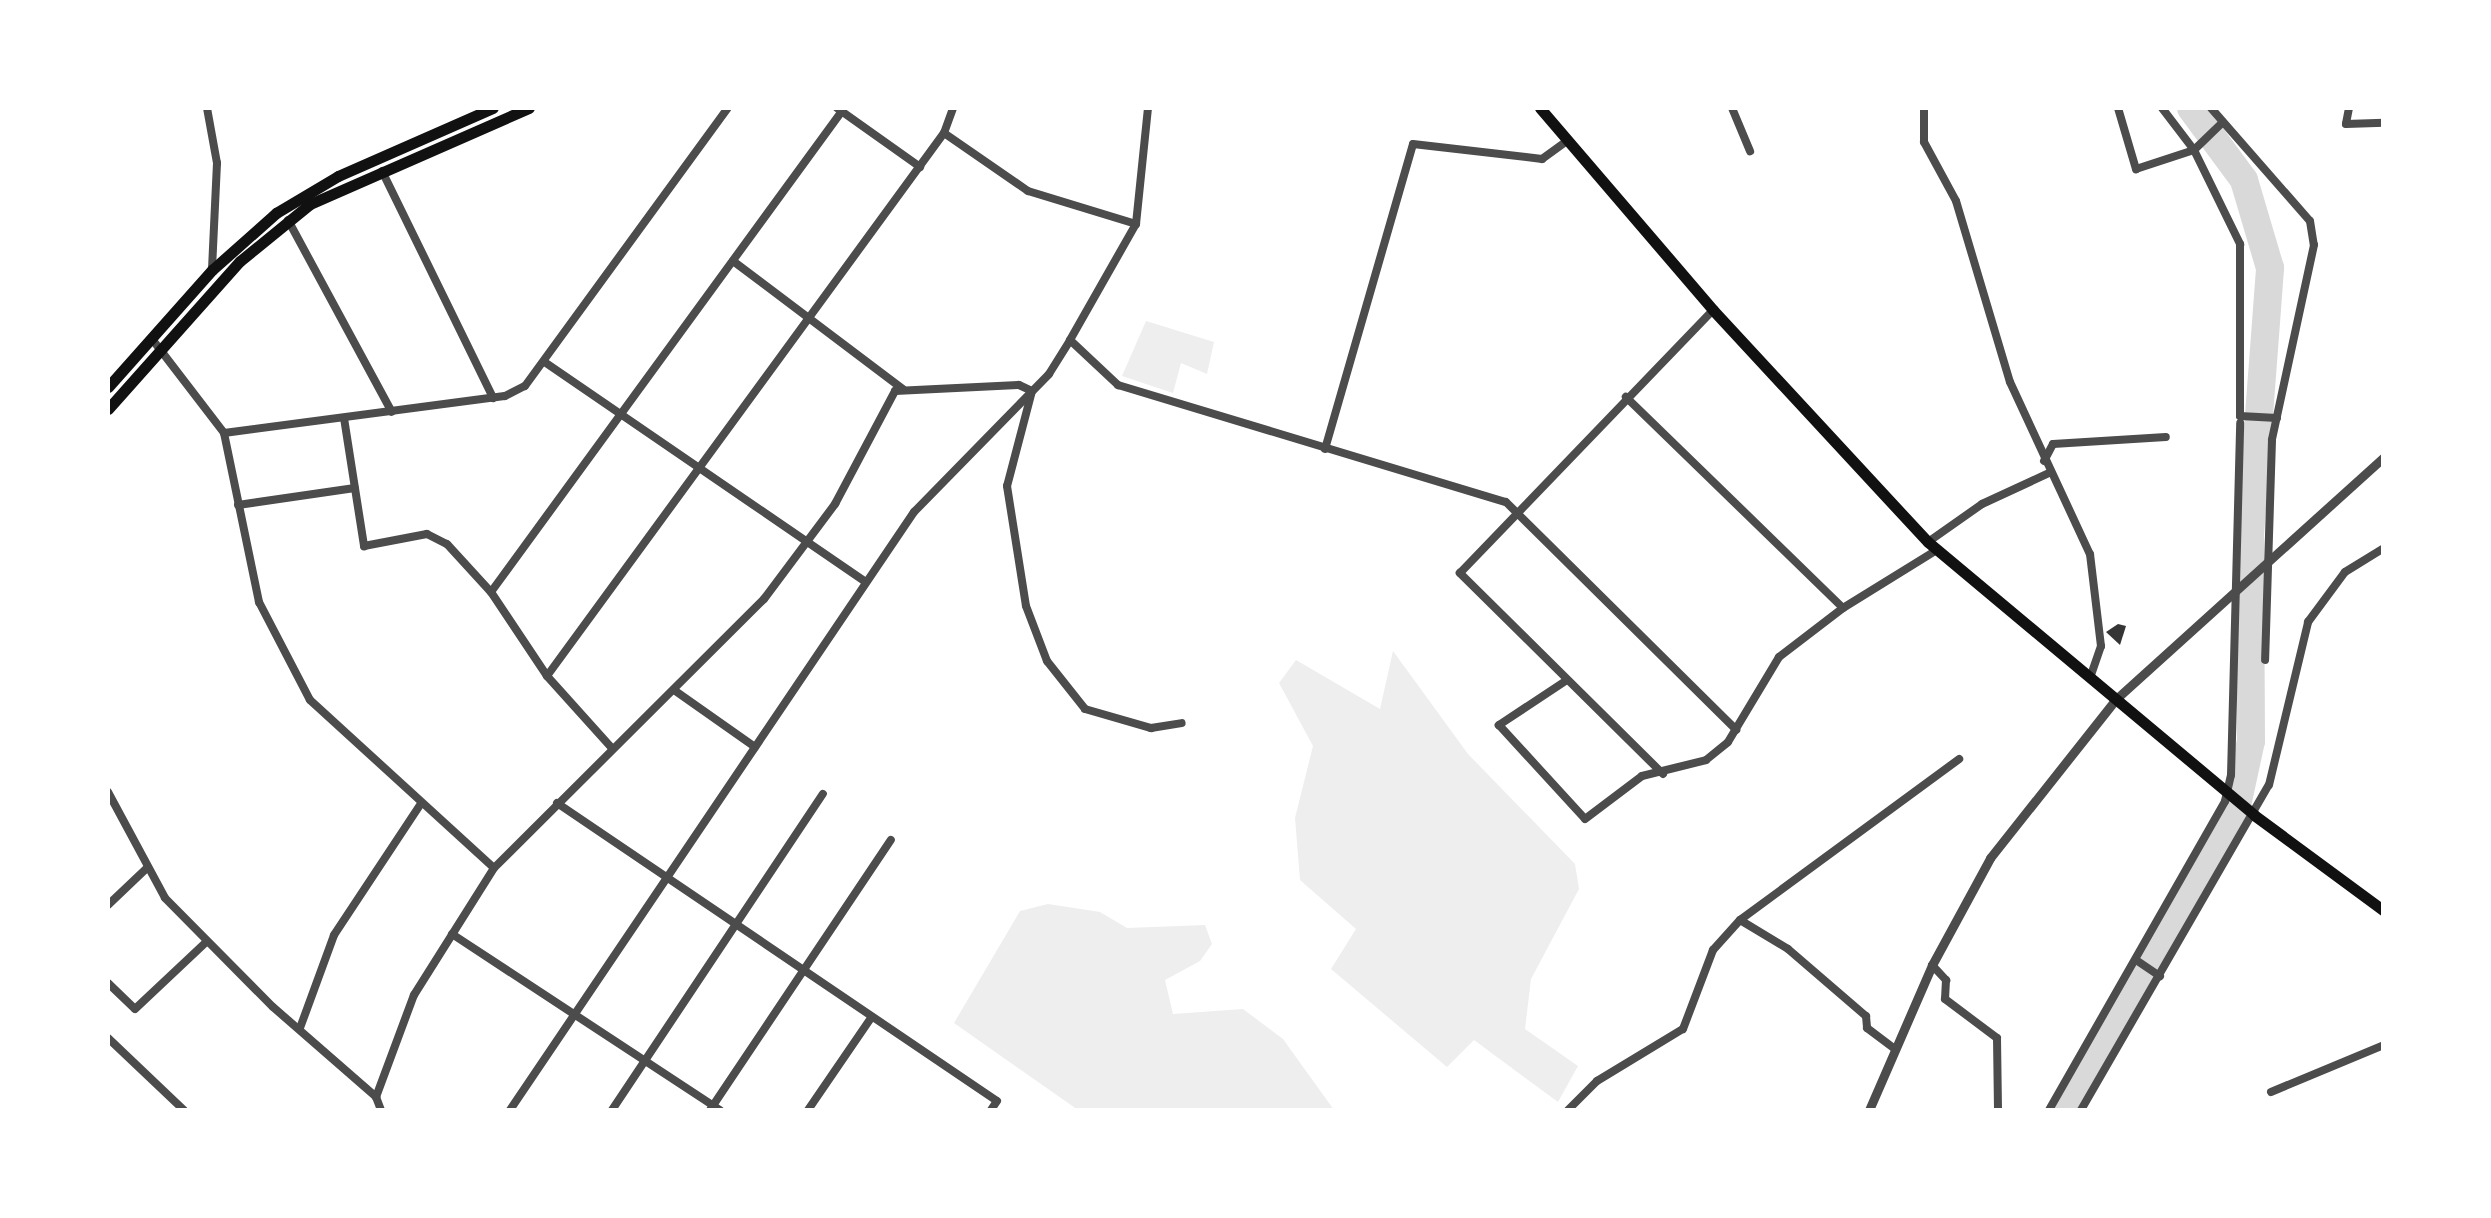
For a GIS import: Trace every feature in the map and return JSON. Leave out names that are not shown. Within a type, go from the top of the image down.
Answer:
[{"type":"main road","points":[[108,409],[212,270],[276,213],[329,181],[493,108]]},
{"type":"main road","points":[[108,387],[288,220],[382,170],[529,108]]},
{"type":"main road","points":[[1540,108],[1564,142],[1713,310],[1933,546],[2254,815],[2384,911]]},
{"type":"street","points":[[207,108],[217,163],[212,270],[218,284]]},
{"type":"street","points":[[224,433],[493,398],[526,386],[728,108]]},
{"type":"street","points":[[547,676],[944,134],[953,108]]},
{"type":"street","points":[[510,1110],[914,512],[1032,391],[1070,340],[1136,224],[1148,108]]},
{"type":"street","points":[[1732,108],[1750,151]]},
{"type":"street","points":[[1924,108],[1924,142],[1956,201],[1986,315],[2049,473],[2093,570],[2101,646],[2090,678]]},
{"type":"street","points":[[2118,108],[2136,169],[2194,150],[2220,125]]},
{"type":"street","points":[[2162,108],[2194,150],[2240,244],[2240,416],[2272,417]]},
{"type":"street","points":[[2212,108],[2220,125],[2310,221],[2314,245],[2272,417],[2265,660]]},
{"type":"street","points":[[2349,108],[2346,124],[2384,123]]},
{"type":"street","points":[[492,592],[624,416],[840,109],[920,167]]},
{"type":"street","points":[[944,134],[1028,191],[1136,224]]},
{"type":"street","points":[[1325,449],[1413,144],[1542,159],[1564,142]]},
{"type":"street","points":[[382,170],[493,398]]},
{"type":"street","points":[[288,220],[392,412]]},
{"type":"street","points":[[733,260],[903,389]]},
{"type":"street","points":[[1662,774],[1460,573],[1713,310]]},
{"type":"street","points":[[1070,340],[1118,385],[1506,502],[1736,730]]},
{"type":"street","points":[[156,343],[224,433],[258,602],[287,664],[310,700],[420,805],[494,868]]},
{"type":"street","points":[[1768,370],[1778,358]]},
{"type":"street","points":[[546,363],[864,582]]},
{"type":"street","points":[[376,1097],[400,1023],[494,868],[611,746],[674,690],[764,599],[806,543],[894,391],[1020,385],[1032,391]]},
{"type":"street","points":[[1032,391],[1007,486],[1026,606],[1047,661],[1085,709],[1151,728],[1182,722]]},
{"type":"street","points":[[1626,397],[1842,608]]},
{"type":"street","points":[[344,418],[364,546],[436,536],[492,592],[547,676],[611,746]]},
{"type":"street","points":[[2049,1110],[2221,814],[2226,791],[2238,588],[2240,423]]},
{"type":"street","points":[[2044,460],[2053,444],[2166,437]]},
{"type":"street","points":[[1869,1110],[1932,965],[1990,858],[2116,699],[2384,457]]},
{"type":"street","points":[[1568,680],[1499,726],[1585,819],[1642,776],[1706,760],[1736,730],[1779,657],[1933,546],[1982,504],[2049,473]]},
{"type":"street","points":[[238,504],[355,488]]},
{"type":"street","points":[[2081,1110],[2270,785],[2308,622],[2345,572],[2384,548]]},
{"type":"street","points":[[674,690],[755,747]]},
{"type":"street","points":[[1568,1110],[1596,1081],[1683,1029],[1713,950],[1740,920],[1959,759]]},
{"type":"street","points":[[108,792],[146,868],[206,942],[376,1097],[381,1110]]},
{"type":"street","points":[[612,1110],[822,794]]},
{"type":"street","points":[[558,803],[734,927],[997,1101],[990,1110]]},
{"type":"street","points":[[300,1028],[334,936],[420,805]]},
{"type":"street","points":[[452,934],[576,1012],[714,1109],[891,840]]},
{"type":"street","points":[[108,905],[146,868]]},
{"type":"street","points":[[1740,920],[1788,949],[1896,1050]]},
{"type":"street","points":[[108,983],[135,1009],[206,942]]},
{"type":"street","points":[[2136,960],[2160,976]]},
{"type":"street","points":[[1932,965],[1946,980],[1945,999],[1997,1038],[1998,1110]]},
{"type":"street","points":[[808,1110],[870,1018]]},
{"type":"street","points":[[108,1038],[184,1110]]},
{"type":"street","points":[[2271,1092],[2384,1044]]},
{"type":"shaded area","points":[[1146,321],[1214,342],[1207,374],[1181,363],[1173,393],[1122,376]]},
{"type":"shaded area","points":[[1393,651],[1468,754],[1575,864],[1579,889],[1531,979],[1525,1029],[1578,1066],[1558,1102],[1474,1040],[1447,1067],[1331,969],[1356,929],[1300,880],[1295,818],[1313,746],[1279,683],[1296,660],[1380,709]]},
{"type":"shaded area","points":[[1048,904],[1100,912],[1127,928],[1205,925],[1212,944],[1200,961],[1165,980],[1173,1014],[1243,1009],[1283,1039],[1334,1110],[1078,1110],[954,1023],[1020,911]]},
{"type":"building","points":[[2118,624],[2126,626],[2120,645],[2106,632]]},
{"type":"waterway","points":[[2067,1110],[2233,824],[2251,741],[2250,535],[2270,268],[2244,180],[2191,108]]}]
